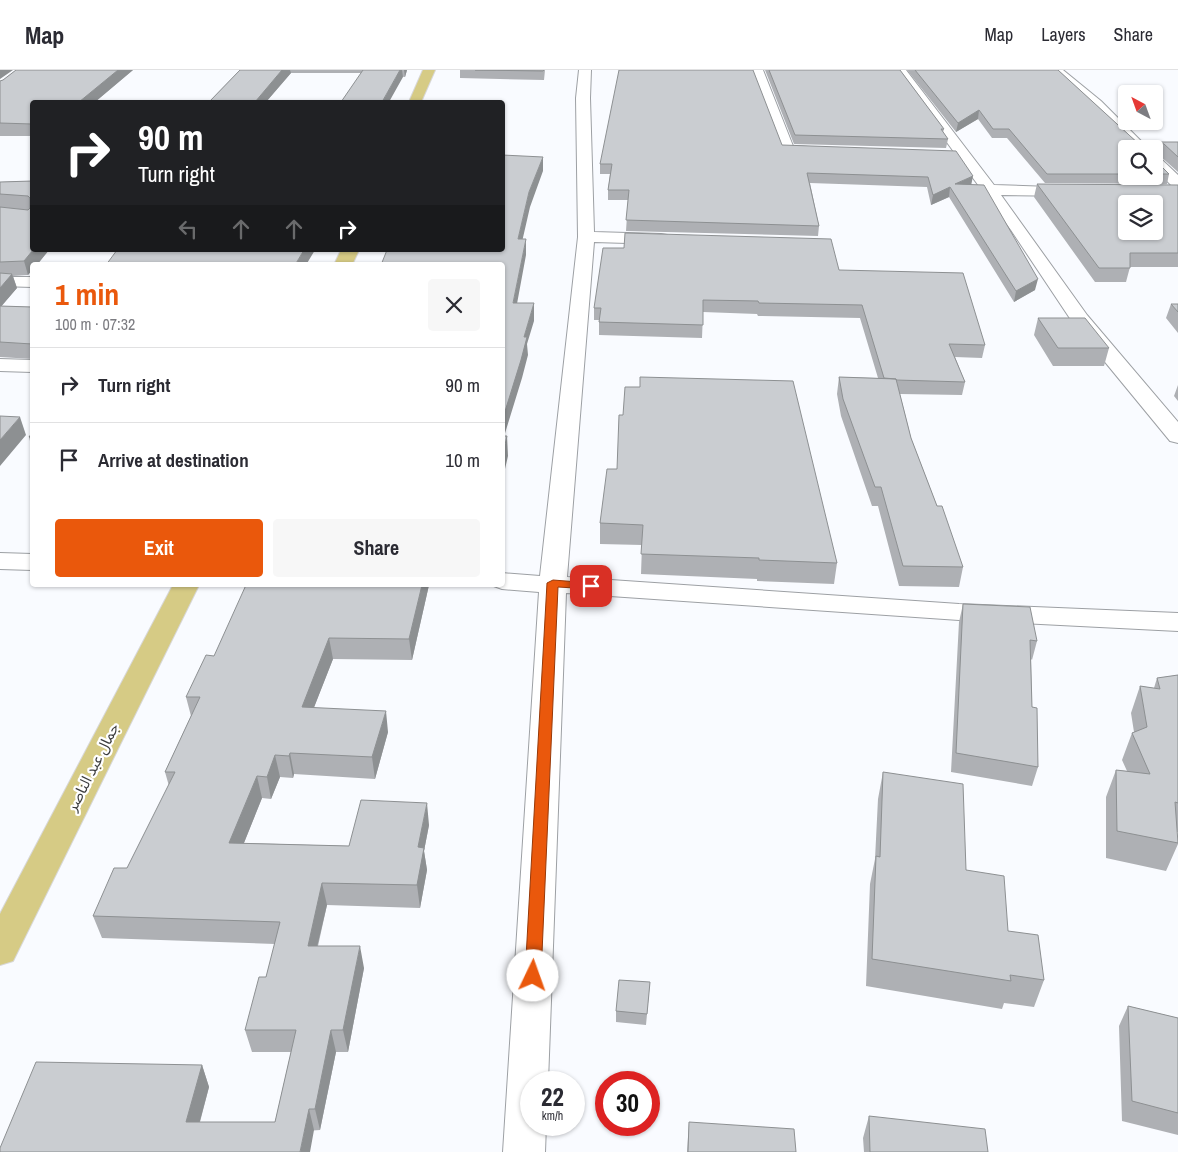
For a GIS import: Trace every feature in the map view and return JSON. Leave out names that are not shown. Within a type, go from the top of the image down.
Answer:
[{"type":"main road","points":[[416,100],[429,70]]},
{"type":"main road","name":"جمال عبد الناصر","points":[[0,950],[185,587]]},
{"type":"street","points":[[524,1152],[553,583],[586,237],[583,98],[585,70]]},
{"type":"street","points":[[757,70],[787,150],[836,151]]},
{"type":"street","points":[[900,70],[1018,228],[1080,319],[1178,436]]},
{"type":"street","points":[[1056,70],[1096,104],[1133,140]]},
{"type":"street","points":[[942,155],[962,155]]},
{"type":"street","points":[[1163,163],[1178,165]]},
{"type":"street","points":[[1163,172],[1175,189]]},
{"type":"street","points":[[989,190],[1088,191]]},
{"type":"street","points":[[586,237],[673,239]]},
{"type":"street","points":[[4,282],[30,282]]},
{"type":"street","points":[[0,366],[30,366]]},
{"type":"street","points":[[0,561],[30,562]]},
{"type":"street","points":[[505,581],[959,612],[1178,622]]},
{"type":"building","points":[[16,70],[118,70],[81,100],[30,100],[30,124],[0,123],[0,81]]},
{"type":"building","points":[[240,70],[282,70],[257,100],[211,100]]},
{"type":"building","points":[[363,70],[400,70],[383,100],[342,100]]},
{"type":"building","points":[[475,70],[544,70],[543,71]]},
{"type":"building","points":[[619,70],[753,70],[782,145],[956,151],[973,176],[955,184],[984,185],[1038,279],[1016,291],[950,187],[933,195],[928,177],[807,173],[819,226],[626,220],[629,190],[608,190],[612,164],[600,164]]},
{"type":"building","points":[[769,70],[900,70],[944,129],[941,129],[948,139],[795,135]]},
{"type":"building","points":[[915,70],[1058,70],[1118,125],[1118,130],[1124,130],[1135,140],[1118,140],[1118,174],[1047,174],[1009,129],[993,129],[979,110],[958,123]]},
{"type":"building","points":[[1163,142],[1178,142],[1178,157]]},
{"type":"building","points":[[505,155],[543,157],[529,192],[518,239],[526,239],[513,303],[534,303],[524,337],[527,337],[521,360],[505,411],[505,262],[382,262],[386,252],[505,252]]},
{"type":"building","points":[[1163,168],[1169,174],[1163,174]]},
{"type":"building","points":[[30,181],[30,198],[28,196],[0,194],[0,182]]},
{"type":"building","points":[[1037,184],[1178,185],[1178,253],[1130,253],[1130,268],[1099,268]]},
{"type":"building","points":[[0,207],[28,210],[30,208],[31,252],[24,261],[0,262]]},
{"type":"building","points":[[625,233],[831,239],[839,270],[963,273],[985,345],[949,344],[965,382],[896,380],[884,378],[862,305],[703,300],[703,325],[599,322],[601,308],[594,308],[603,248],[624,248]]},
{"type":"building","points":[[116,252],[303,252],[297,262],[108,262]]},
{"type":"building","points":[[0,273],[12,274],[0,288]]},
{"type":"building","points":[[1171,304],[1178,304],[1178,312]]},
{"type":"building","points":[[0,306],[30,307],[30,344],[0,342]]},
{"type":"building","points":[[1038,318],[1085,318],[1109,348],[1058,348]]},
{"type":"building","points":[[640,377],[793,381],[837,563],[641,554],[643,525],[600,523],[607,469],[617,469],[619,415],[623,415],[625,387],[640,387]]},
{"type":"building","points":[[839,377],[896,379],[911,438],[937,506],[942,506],[963,567],[903,566],[881,487],[875,487],[843,399]]},
{"type":"building","points":[[0,416],[20,417],[0,440]]},
{"type":"building","points":[[245,587],[422,587],[409,639],[329,638],[302,707],[386,711],[372,757],[290,753],[289,756],[275,755],[267,777],[257,776],[229,843],[349,846],[361,800],[427,803],[418,847],[424,848],[417,885],[322,883],[308,946],[360,946],[343,1030],[331,1030],[315,1109],[309,1109],[300,1152],[0,1152],[36,1062],[202,1065],[186,1122],[275,1122],[296,1030],[245,1030],[259,977],[266,977],[280,922],[93,916],[114,868],[127,868],[175,772],[165,772],[200,697],[186,697],[206,655],[214,656]]},
{"type":"building","points":[[963,604],[1030,607],[1037,641],[1030,640],[1032,707],[1037,708],[1038,767],[956,753]]},
{"type":"building","points":[[1178,675],[1178,803],[1175,802],[1178,843],[1117,831],[1116,770],[1150,774],[1132,733],[1147,727],[1140,686],[1160,689],[1157,678]]},
{"type":"building","points":[[883,772],[963,784],[966,870],[1004,876],[1008,931],[1038,935],[1044,980],[1010,975],[1011,981],[872,959],[876,856],[880,857]]},
{"type":"building","points":[[619,980],[650,982],[647,1014],[616,1011]]},
{"type":"building","points":[[1128,1006],[1178,1018],[1178,1113],[1132,1101]]},
{"type":"building","points":[[869,1116],[985,1129],[988,1152],[870,1152]]},
{"type":"building","points":[[689,1122],[794,1129],[796,1152],[688,1152]]},
{"type":"route","points":[[533,976],[553,583],[591,586]]}]
